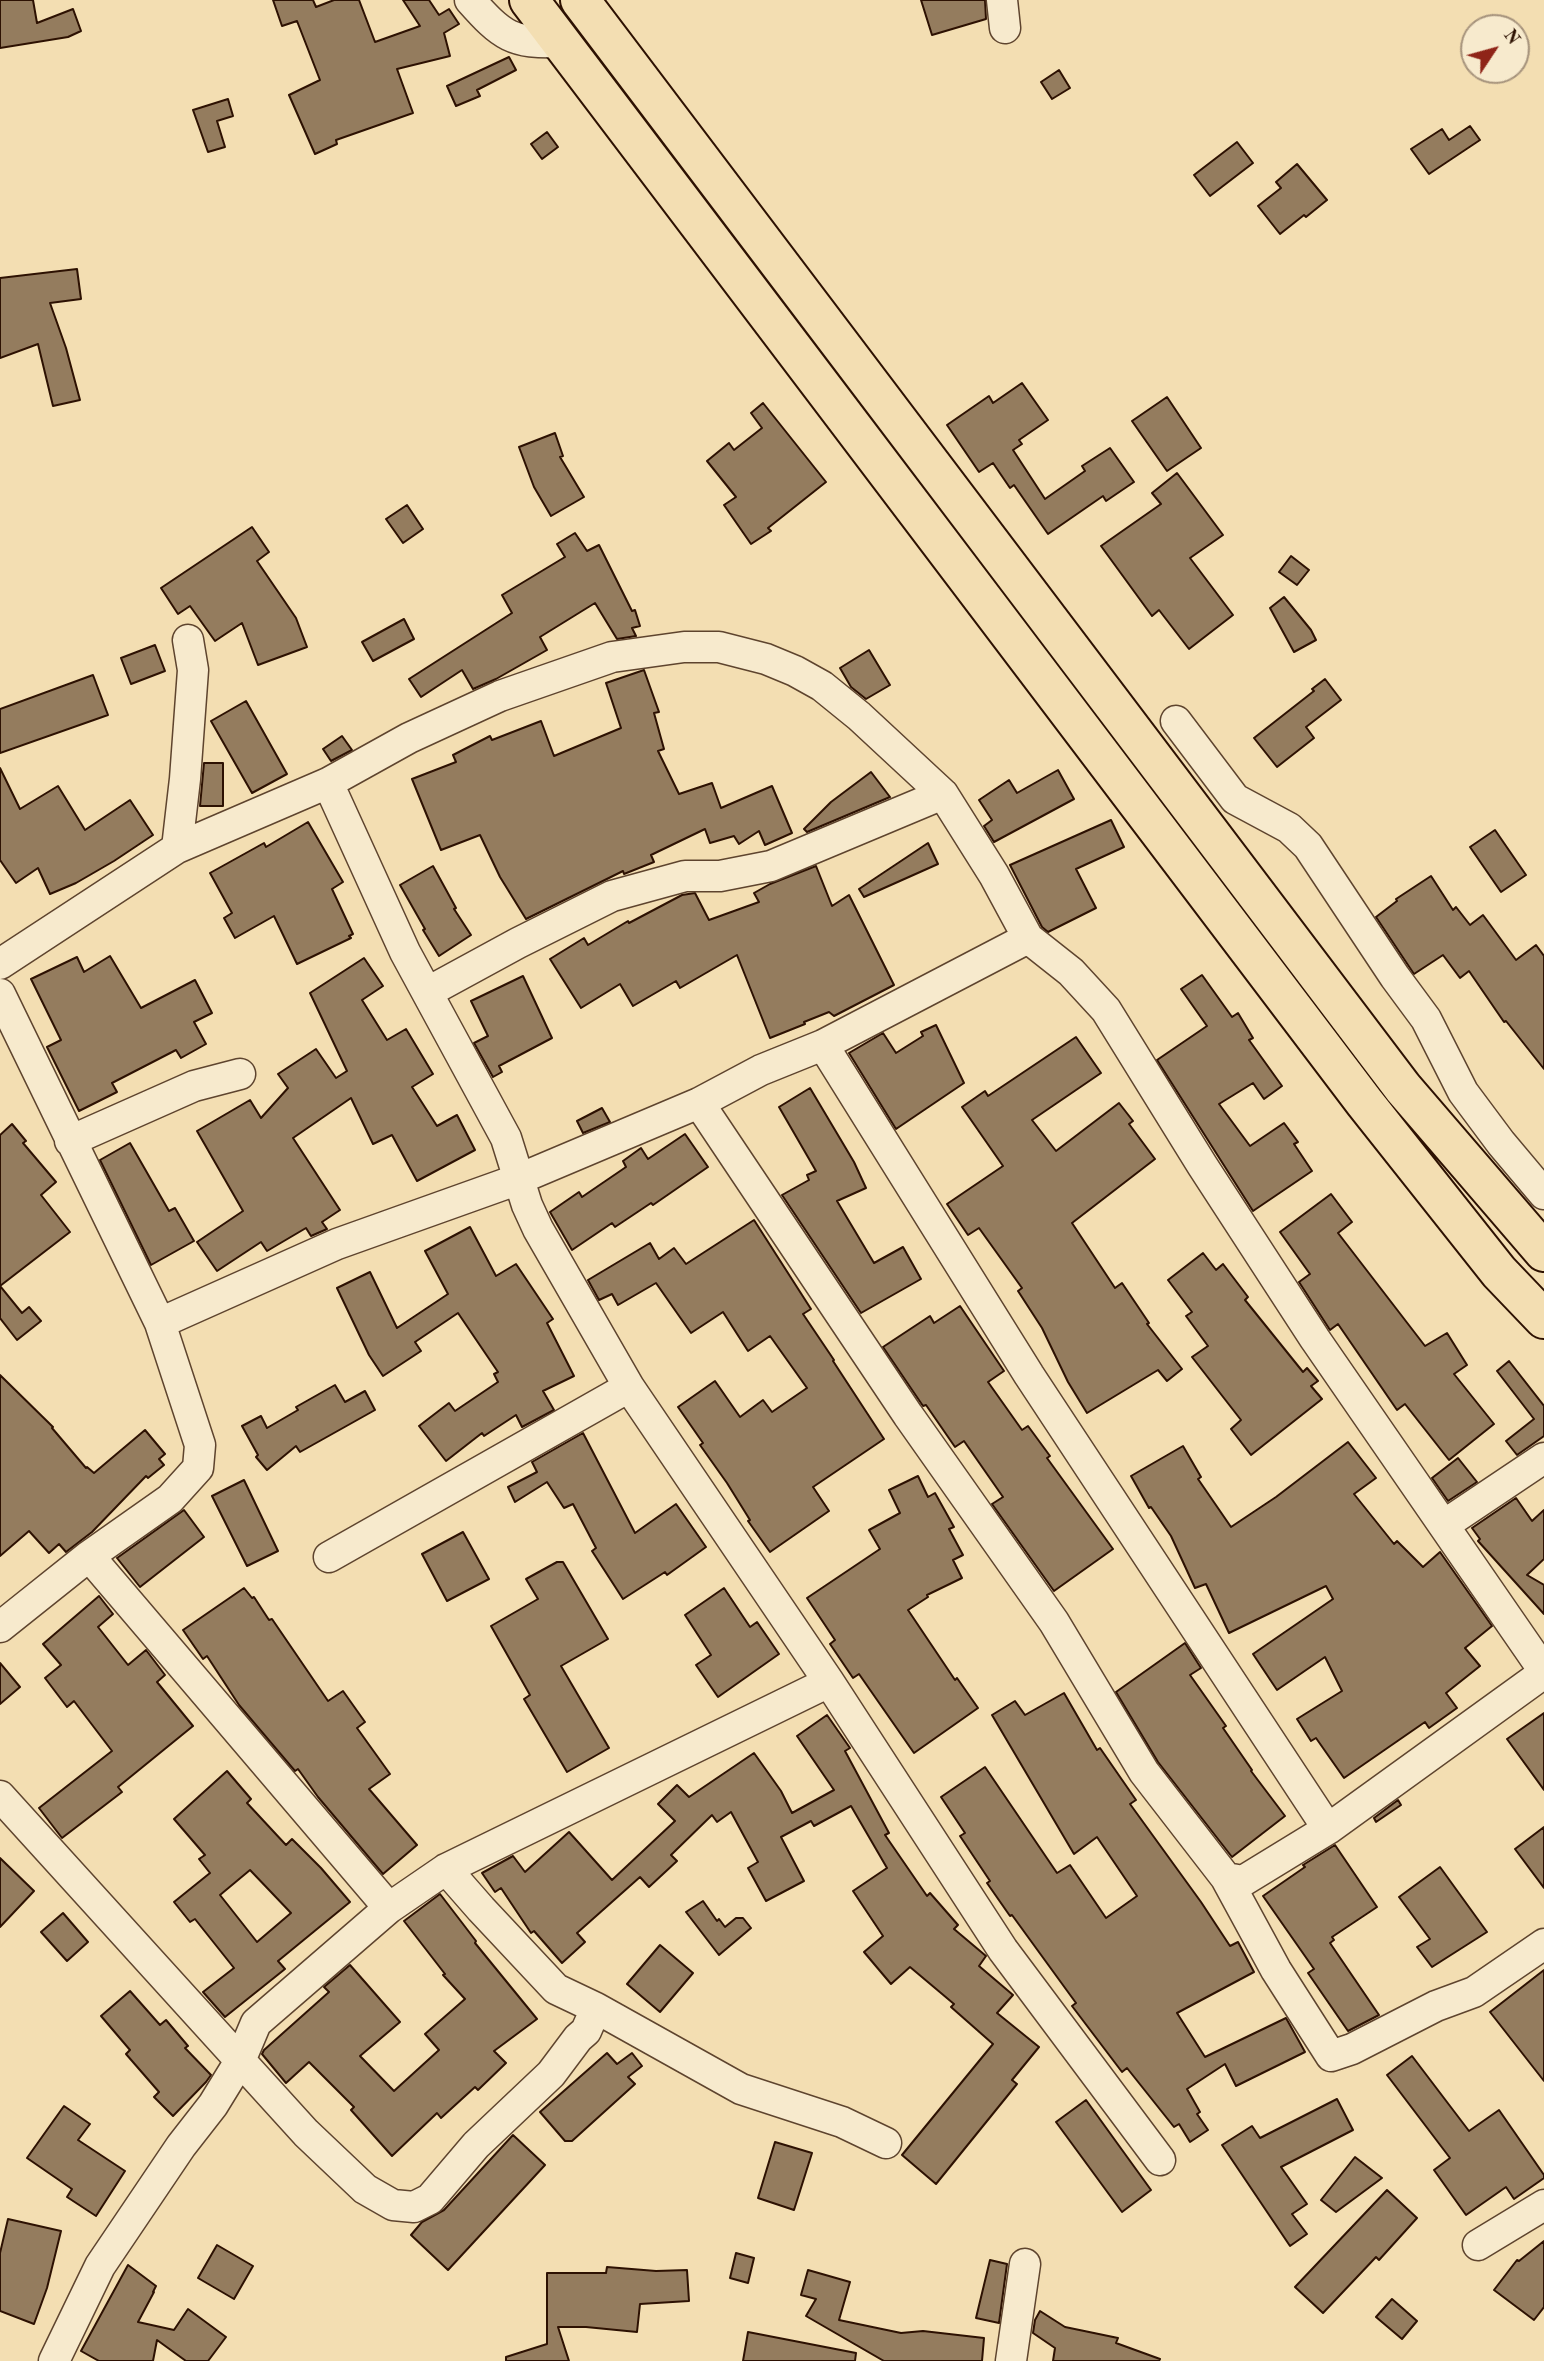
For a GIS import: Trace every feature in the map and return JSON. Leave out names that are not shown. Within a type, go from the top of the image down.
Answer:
[{"type":"highway","points":[[529,0],[1365,1103],[1499,1272],[1544,1319]]},
{"type":"highway","points":[[580,0],[1404,1088],[1544,1252]]},
{"type":"street","points":[[470,0],[508,37],[536,43],[561,42]]},
{"type":"street","points":[[177,848],[193,670],[188,640]]},
{"type":"street","points":[[0,964],[177,848],[328,783],[409,738],[489,701],[587,665],[624,655],[684,647],[719,647],[766,659],[822,686],[859,716],[943,794],[994,875],[1028,938],[1070,972],[1106,1010],[1315,1339],[1544,1672],[1328,1829],[1243,1881],[1226,1878]]},
{"type":"street","points":[[1176,721],[1235,799],[1289,828],[1308,846],[1426,1019],[1463,1092],[1544,1194]]},
{"type":"street","points":[[328,783],[405,952],[506,1138],[538,1229],[629,1387],[829,1682],[1003,1950],[1160,2160]]},
{"type":"street","points":[[428,992],[612,896],[684,876],[720,876],[771,866],[943,794]]},
{"type":"street","points":[[160,1323],[337,1244],[519,1180],[699,1102],[761,1070],[823,1045],[1028,938]]},
{"type":"street","points":[[0,994],[160,1323],[200,1445],[198,1468],[170,1499],[89,1556],[0,1627]]},
{"type":"street","points":[[823,1045],[1007,1340],[1328,1829]]},
{"type":"street","points":[[70,1141],[194,1086],[240,1074]]},
{"type":"street","points":[[699,1102],[908,1415],[1054,1622],[1144,1772],[1226,1878],[1276,1970],[1331,2056],[1352,2049],[1436,2006],[1474,1992],[1544,1944]]},
{"type":"street","points":[[330,1557],[629,1387]]},
{"type":"street","points":[[1444,1525],[1544,1458]]},
{"type":"street","points":[[89,1556],[388,1908]]},
{"type":"street","points":[[54,2361],[100,2266],[181,2146],[213,2105],[240,2061],[256,2023],[388,1908],[446,1869],[829,1682]]},
{"type":"street","points":[[0,1796],[306,2133],[365,2189],[393,2205],[414,2207],[430,2199],[476,2145],[551,2074],[586,2031],[596,2008]]},
{"type":"street","points":[[446,1869],[556,1989],[596,2008],[741,2089],[842,2122],[886,2143]]},
{"type":"street","points":[[1478,2245],[1544,2205]]},
{"type":"street","points":[[1012,2361],[1025,2264]]},
{"type":"building","points":[[0,0],[33,0],[37,23],[73,9],[81,31],[68,37],[0,48]]},
{"type":"building","points":[[273,0],[313,0],[316,7],[334,0],[359,0],[375,42],[420,26],[403,0],[429,0],[439,15],[449,9],[459,24],[444,33],[450,56],[397,69],[413,113],[336,140],[337,144],[315,154],[289,95],[320,80],[297,21],[282,26]]},
{"type":"building","points":[[921,0],[985,0],[986,19],[932,35]]},
{"type":"building","points":[[509,57],[516,70],[477,90],[480,96],[456,106],[447,86]]},
{"type":"building","points":[[1059,70],[1070,88],[1052,99],[1041,82]]},
{"type":"building","points":[[228,99],[233,116],[217,121],[225,147],[208,152],[193,110]]},
{"type":"building","points":[[1470,126],[1480,140],[1429,174],[1411,149],[1442,129],[1449,140]]},
{"type":"building","points":[[547,132],[558,147],[542,159],[531,144]]},
{"type":"building","points":[[1237,142],[1253,163],[1210,196],[1194,175]]},
{"type":"building","points":[[1297,164],[1327,200],[1280,234],[1258,206],[1281,188],[1276,182]]},
{"type":"building","points":[[77,269],[81,299],[50,303],[80,400],[53,406],[38,344],[0,358],[0,278]]},
{"type":"building","points":[[1022,383],[1048,420],[1019,440],[1022,444],[1013,450],[1045,499],[1085,471],[1082,466],[1110,448],[1134,482],[1106,501],[1103,496],[1048,534],[1014,485],[1010,488],[993,463],[979,472],[947,425],[989,396],[993,403]]},
{"type":"building","points":[[1167,397],[1201,448],[1167,471],[1132,421]]},
{"type":"building","points":[[763,403],[826,482],[768,528],[771,531],[751,544],[724,505],[736,497],[707,461],[729,443],[734,450],[762,428],[751,413]]},
{"type":"building","points":[[555,433],[563,456],[560,457],[584,497],[551,516],[534,487],[519,447]]},
{"type":"building","points":[[1177,473],[1223,535],[1190,558],[1233,615],[1189,649],[1159,610],[1152,616],[1101,546],[1161,504],[1152,493]]},
{"type":"building","points":[[407,505],[423,529],[403,543],[386,519]]},
{"type":"building","points":[[252,527],[269,552],[257,561],[296,618],[307,647],[258,665],[242,623],[215,641],[190,606],[178,614],[161,588]]},
{"type":"building","points":[[575,533],[587,551],[599,545],[632,611],[635,610],[640,626],[632,628],[636,636],[617,639],[595,603],[540,637],[547,650],[496,679],[473,689],[462,670],[421,697],[409,679],[512,613],[502,595],[565,557],[557,544]]},
{"type":"building","points":[[1291,556],[1309,570],[1297,585],[1279,572]]},
{"type":"building","points":[[1284,597],[1316,640],[1294,652],[1270,608]]},
{"type":"building","points":[[404,619],[414,639],[373,661],[362,642]]},
{"type":"building","points":[[155,645],[165,671],[131,684],[121,658]]},
{"type":"building","points":[[869,650],[890,685],[866,699],[851,687],[840,668]]},
{"type":"building","points":[[644,670],[659,712],[654,713],[664,749],[658,751],[679,794],[712,783],[721,808],[772,786],[792,833],[765,845],[759,831],[739,844],[734,836],[710,843],[705,829],[651,855],[654,862],[624,874],[623,871],[526,919],[500,877],[480,835],[441,850],[412,779],[456,762],[453,755],[490,736],[492,740],[541,721],[554,756],[621,728],[606,683]]},
{"type":"building","points":[[93,675],[108,715],[0,753],[0,709]]},
{"type":"building","points":[[1325,679],[1341,700],[1306,727],[1314,738],[1277,767],[1254,738],[1314,691],[1312,689]]},
{"type":"building","points":[[246,701],[287,774],[252,793],[211,721]]},
{"type":"building","points":[[342,736],[352,750],[331,761],[323,749]]},
{"type":"building","points":[[204,763],[223,763],[223,806],[200,806]]},
{"type":"building","points":[[0,768],[20,809],[58,786],[85,830],[130,800],[153,835],[76,883],[50,894],[38,868],[16,883],[0,860]]},
{"type":"building","points":[[1058,770],[1074,799],[994,842],[984,826],[992,820],[979,800],[1009,780],[1017,793]]},
{"type":"building","points":[[871,772],[890,797],[807,832],[804,829],[831,802]]},
{"type":"building","points":[[1111,820],[1124,847],[1076,869],[1096,908],[1048,932],[1042,927],[1010,865]]},
{"type":"building","points":[[308,822],[343,882],[332,889],[353,934],[349,936],[351,938],[297,964],[274,916],[235,938],[224,918],[232,913],[210,873],[264,843],[266,847]]},
{"type":"building","points":[[1495,830],[1526,875],[1501,892],[1470,847]]},
{"type":"building","points":[[928,843],[938,864],[864,897],[859,889]]},
{"type":"building","points":[[433,866],[456,908],[454,909],[471,935],[439,956],[400,885]]},
{"type":"building","points":[[816,866],[832,906],[849,895],[894,985],[834,1016],[829,1012],[770,1038],[737,955],[680,988],[676,981],[633,1006],[620,984],[581,1008],[550,959],[584,938],[588,945],[628,921],[629,923],[682,895],[695,893],[709,920],[759,902],[754,893]]},
{"type":"building","points":[[1431,876],[1453,910],[1456,907],[1470,925],[1483,915],[1516,960],[1536,945],[1544,956],[1544,1069],[1506,1021],[1504,1022],[1469,971],[1460,978],[1443,955],[1414,974],[1376,917],[1397,901],[1396,899]]},
{"type":"building","points":[[110,956],[141,1008],[195,980],[212,1013],[194,1022],[206,1044],[181,1058],[176,1050],[112,1083],[117,1092],[79,1111],[47,1047],[61,1040],[31,979],[77,957],[84,972]]},
{"type":"building","points":[[364,958],[383,986],[362,1000],[387,1040],[406,1029],[433,1074],[412,1087],[437,1126],[457,1115],[475,1150],[417,1181],[392,1135],[373,1144],[351,1098],[293,1138],[340,1210],[322,1222],[327,1229],[311,1236],[306,1228],[267,1251],[261,1242],[217,1271],[197,1242],[243,1211],[197,1131],[250,1100],[261,1118],[288,1088],[278,1074],[316,1049],[336,1078],[347,1071],[310,993]]},
{"type":"building","points":[[1202,975],[1232,1017],[1238,1013],[1253,1038],[1249,1040],[1282,1086],[1264,1099],[1253,1083],[1219,1104],[1250,1146],[1284,1123],[1298,1142],[1294,1144],[1312,1171],[1253,1211],[1157,1060],[1207,1026],[1181,989]]},
{"type":"building","points":[[523,976],[552,1038],[499,1066],[502,1072],[493,1077],[474,1043],[488,1036],[471,1001]]},
{"type":"building","points":[[936,1025],[964,1083],[896,1129],[849,1053],[883,1033],[896,1053],[923,1036],[921,1032]]},
{"type":"building","points":[[1076,1037],[1101,1073],[1032,1120],[1056,1151],[1119,1103],[1133,1121],[1129,1124],[1155,1159],[1072,1223],[1115,1288],[1122,1283],[1149,1323],[1147,1324],[1182,1369],[1167,1381],[1158,1370],[1087,1413],[1068,1382],[1042,1328],[1018,1291],[1022,1288],[979,1228],[968,1235],[947,1204],[1003,1166],[962,1107],[985,1091],[988,1096]]},
{"type":"building","points":[[810,1088],[854,1162],[866,1188],[837,1201],[874,1263],[903,1247],[921,1279],[861,1313],[782,1195],[809,1180],[807,1175],[816,1171],[779,1107]]},
{"type":"building","points":[[602,1108],[610,1122],[583,1133],[577,1121]]},
{"type":"building","points":[[12,1124],[26,1141],[23,1143],[56,1182],[41,1195],[70,1232],[0,1286],[0,1135]]},
{"type":"building","points":[[685,1134],[708,1167],[653,1205],[651,1203],[615,1227],[612,1223],[572,1250],[550,1212],[579,1192],[582,1197],[626,1167],[623,1161],[641,1148],[648,1159]]},
{"type":"building","points":[[130,1143],[169,1211],[175,1208],[194,1241],[151,1265],[100,1160]]},
{"type":"building","points":[[1331,1194],[1352,1222],[1338,1233],[1425,1346],[1447,1333],[1467,1365],[1454,1374],[1494,1424],[1449,1460],[1405,1404],[1397,1410],[1338,1324],[1330,1330],[1299,1282],[1310,1274],[1280,1232]]},
{"type":"building","points":[[754,1220],[811,1309],[803,1314],[884,1439],[813,1487],[829,1511],[770,1552],[678,1407],[715,1381],[740,1417],[763,1400],[772,1412],[807,1388],[770,1336],[748,1351],[723,1312],[691,1333],[656,1283],[618,1305],[612,1294],[599,1300],[588,1280],[650,1243],[659,1259],[674,1248],[686,1264]]},
{"type":"building","points":[[470,1227],[496,1276],[516,1264],[553,1319],[547,1323],[574,1376],[543,1391],[554,1410],[522,1427],[516,1415],[484,1436],[482,1433],[446,1461],[419,1426],[449,1403],[455,1411],[498,1382],[494,1374],[498,1372],[458,1313],[415,1342],[421,1351],[383,1376],[369,1355],[337,1288],[370,1272],[397,1328],[448,1294],[425,1251]]},
{"type":"building","points":[[1203,1253],[1216,1270],[1223,1264],[1248,1297],[1245,1300],[1303,1372],[1307,1368],[1318,1381],[1311,1386],[1322,1399],[1251,1455],[1231,1429],[1241,1420],[1192,1357],[1208,1346],[1186,1316],[1192,1312],[1168,1280]]},
{"type":"building","points":[[0,1286],[22,1313],[29,1307],[41,1321],[17,1340],[0,1318]]},
{"type":"building","points":[[960,1306],[1004,1371],[988,1382],[1022,1430],[1028,1426],[1050,1456],[1047,1458],[1113,1549],[1054,1591],[992,1504],[1003,1497],[964,1441],[955,1447],[883,1347],[930,1316],[934,1323]]},
{"type":"building","points":[[1509,1361],[1544,1406],[1544,1436],[1517,1455],[1506,1441],[1534,1419],[1497,1371]]},
{"type":"building","points":[[0,1375],[53,1427],[86,1468],[94,1473],[145,1430],[165,1454],[159,1459],[164,1465],[148,1478],[146,1476],[92,1532],[66,1552],[59,1544],[49,1553],[29,1531],[0,1556]]},
{"type":"building","points":[[335,1385],[345,1402],[365,1391],[375,1410],[300,1452],[296,1446],[267,1470],[256,1457],[258,1455],[242,1426],[261,1416],[267,1428],[298,1410],[296,1407]]},
{"type":"building","points":[[583,1433],[635,1533],[676,1504],[706,1547],[667,1575],[665,1572],[623,1599],[592,1551],[596,1548],[573,1504],[564,1508],[547,1482],[515,1502],[508,1487],[537,1472],[532,1462]]},
{"type":"building","points":[[1348,1442],[1376,1478],[1354,1494],[1394,1544],[1397,1541],[1423,1567],[1440,1552],[1492,1626],[1465,1648],[1480,1666],[1446,1693],[1457,1708],[1429,1728],[1425,1722],[1344,1778],[1316,1738],[1311,1741],[1297,1719],[1342,1691],[1325,1657],[1277,1690],[1253,1654],[1333,1599],[1326,1586],[1229,1633],[1206,1584],[1195,1588],[1171,1536],[1151,1507],[1149,1508],[1131,1476],[1183,1446],[1201,1477],[1198,1479],[1231,1527],[1276,1497]]},
{"type":"building","points":[[1458,1458],[1477,1482],[1448,1501],[1432,1478]]},
{"type":"building","points":[[918,1476],[928,1497],[935,1493],[954,1527],[949,1529],[963,1555],[953,1560],[962,1578],[927,1595],[928,1597],[908,1610],[955,1680],[957,1678],[978,1708],[914,1753],[859,1674],[853,1678],[830,1644],[835,1640],[807,1598],[880,1549],[869,1530],[900,1513],[889,1490]]},
{"type":"building","points":[[244,1480],[278,1551],[247,1566],[212,1496]]},
{"type":"building","points":[[1516,1498],[1532,1521],[1544,1510],[1544,1559],[1527,1575],[1544,1585],[1544,1614],[1478,1541],[1480,1539],[1472,1528]]},
{"type":"building","points":[[184,1510],[204,1537],[140,1587],[117,1558]]},
{"type":"building","points":[[463,1532],[489,1579],[447,1601],[422,1554]]},
{"type":"building","points":[[557,1562],[563,1562],[608,1639],[561,1666],[609,1748],[567,1772],[524,1699],[530,1695],[491,1626],[538,1599],[526,1579]]},
{"type":"building","points":[[244,1588],[254,1597],[269,1620],[272,1619],[328,1701],[343,1691],[365,1722],[357,1728],[390,1774],[369,1789],[417,1845],[383,1874],[298,1769],[295,1771],[239,1705],[207,1656],[203,1659],[183,1630]]},
{"type":"building","points":[[724,1588],[750,1627],[757,1622],[779,1654],[718,1697],[696,1665],[711,1655],[685,1615]]},
{"type":"building","points":[[99,1596],[113,1614],[98,1627],[128,1665],[146,1650],[165,1675],[157,1682],[193,1726],[118,1787],[122,1792],[62,1838],[39,1808],[112,1751],[74,1701],[67,1707],[45,1678],[61,1665],[43,1644]]},
{"type":"building","points":[[1185,1643],[1201,1668],[1190,1675],[1226,1726],[1223,1728],[1251,1771],[1285,1816],[1232,1857],[1158,1762],[1116,1692]]},
{"type":"building","points":[[0,1663],[20,1687],[0,1704]]},
{"type":"building","points":[[1064,1693],[1097,1750],[1100,1748],[1136,1800],[1130,1804],[1230,1946],[1238,1942],[1254,1972],[1177,2013],[1205,2057],[1286,2018],[1305,2052],[1236,2086],[1225,2064],[1187,2089],[1200,2112],[1197,2114],[1208,2130],[1190,2142],[1179,2124],[1174,2127],[1127,2068],[1122,2072],[1072,2006],[1076,2003],[987,1883],[990,1881],[960,1836],[965,1833],[941,1797],[985,1767],[1057,1873],[1070,1865],[1106,1918],[1137,1896],[1097,1837],[1074,1854],[992,1715],[1015,1701],[1025,1715]]},
{"type":"building","points":[[1544,1713],[1544,1790],[1507,1739]]},
{"type":"building","points":[[827,1715],[850,1748],[845,1751],[889,1833],[885,1835],[927,1896],[930,1893],[958,1925],[954,1929],[986,1956],[979,1966],[1013,1995],[997,2013],[1039,2047],[1012,2080],[1017,2084],[936,2184],[902,2155],[993,2044],[951,2007],[954,2004],[910,1967],[891,1984],[864,1952],[883,1936],[853,1891],[887,1868],[851,1806],[814,1826],[811,1821],[781,1837],[804,1881],[766,1901],[748,1868],[758,1862],[731,1812],[717,1822],[712,1815],[671,1855],[677,1861],[649,1887],[640,1877],[577,1933],[585,1942],[562,1963],[534,1931],[531,1933],[501,1888],[495,1892],[482,1873],[513,1856],[525,1872],[569,1832],[612,1880],[675,1821],[658,1804],[677,1785],[689,1797],[754,1753],[781,1791],[792,1813],[834,1790],[797,1736]]},
{"type":"building","points":[[227,1771],[251,1799],[247,1803],[286,1845],[292,1839],[350,1902],[278,1961],[285,1969],[225,2017],[203,1992],[234,1968],[195,1919],[190,1922],[174,1902],[210,1873],[199,1859],[205,1855],[174,1819]],"holes":[[[250,1870],[291,1913],[257,1942],[220,1895]]]},
{"type":"building","points":[[1398,1800],[1401,1805],[1376,1822],[1374,1818]]},
{"type":"building","points":[[1544,1827],[1544,1888],[1515,1849]]},
{"type":"building","points":[[1335,1845],[1377,1907],[1332,1937],[1334,1940],[1330,1943],[1379,2015],[1348,2031],[1308,1973],[1314,1969],[1263,1896],[1305,1867],[1303,1865]]},
{"type":"building","points":[[0,1858],[34,1891],[0,1927]]},
{"type":"building","points":[[1440,1867],[1487,1932],[1432,1967],[1417,1947],[1430,1939],[1399,1897]]},
{"type":"building","points":[[440,1894],[475,1943],[537,2019],[494,2051],[506,2063],[478,2090],[475,2087],[441,2118],[437,2113],[392,2156],[351,2110],[354,2107],[309,2062],[286,2083],[262,2054],[329,1992],[324,1987],[350,1965],[400,2022],[360,2056],[394,2091],[439,2050],[425,2034],[465,1999],[443,1975],[445,1974],[404,1921]]},
{"type":"building","points":[[703,1901],[717,1921],[719,1919],[725,1927],[736,1918],[743,1918],[751,1928],[719,1955],[686,1912]]},
{"type":"building","points":[[63,1913],[88,1942],[67,1961],[41,1932]]},
{"type":"building","points":[[660,1945],[693,1973],[660,2012],[627,1984]]},
{"type":"building","points":[[1544,1970],[1544,2081],[1490,2012]]},
{"type":"building","points":[[130,1991],[160,2025],[166,2020],[188,2046],[185,2048],[211,2075],[173,2116],[154,2097],[159,2092],[126,2054],[130,2050],[101,2016]]},
{"type":"building","points":[[607,2053],[617,2064],[632,2053],[642,2066],[628,2077],[635,2084],[572,2141],[565,2141],[540,2112]]},
{"type":"building","points":[[1412,2056],[1469,2131],[1499,2110],[1544,2178],[1514,2199],[1506,2187],[1466,2215],[1434,2170],[1450,2158],[1387,2075]]},
{"type":"building","points":[[1337,2099],[1353,2130],[1281,2167],[1307,2204],[1292,2214],[1307,2234],[1290,2246],[1222,2145],[1252,2126],[1260,2138]]},
{"type":"building","points":[[1086,2100],[1151,2190],[1122,2212],[1056,2122]]},
{"type":"building","points":[[64,2106],[90,2124],[78,2140],[125,2171],[96,2216],[67,2197],[72,2189],[27,2158]]},
{"type":"building","points":[[513,2135],[545,2165],[448,2270],[411,2235],[422,2222],[444,2210]]},
{"type":"building","points":[[775,2142],[812,2153],[794,2210],[758,2198]]},
{"type":"building","points":[[1355,2157],[1382,2178],[1336,2212],[1321,2200]]},
{"type":"building","points":[[1387,2190],[1417,2218],[1379,2260],[1376,2257],[1323,2313],[1295,2287]]},
{"type":"building","points":[[8,2219],[61,2231],[47,2288],[34,2324],[0,2311],[0,2253]]},
{"type":"building","points":[[1544,2241],[1544,2307],[1534,2320],[1494,2290],[1517,2260]]},
{"type":"building","points":[[217,2245],[253,2266],[234,2299],[198,2278]]},
{"type":"building","points":[[736,2253],[754,2258],[748,2283],[730,2278]]},
{"type":"building","points":[[990,2260],[1007,2264],[999,2323],[976,2318]]},
{"type":"building","points":[[128,2265],[156,2286],[138,2322],[174,2330],[188,2309],[226,2337],[208,2361],[186,2361],[157,2340],[153,2361],[99,2361],[81,2351]]},
{"type":"building","points":[[607,2267],[656,2271],[687,2270],[689,2301],[640,2304],[637,2332],[558,2327],[569,2361],[506,2361],[506,2357],[547,2344],[547,2273],[606,2273]]},
{"type":"building","points":[[808,2270],[850,2282],[839,2320],[901,2333],[923,2331],[984,2338],[982,2361],[884,2361],[806,2316],[816,2299],[801,2295]]},
{"type":"building","points":[[1392,2299],[1417,2321],[1402,2339],[1376,2317]]},
{"type":"building","points":[[1040,2311],[1065,2327],[1118,2338],[1116,2343],[1160,2359],[1053,2361],[1055,2348],[1033,2333]]},
{"type":"building","points":[[748,2332],[856,2353],[855,2361],[743,2361]]}]
